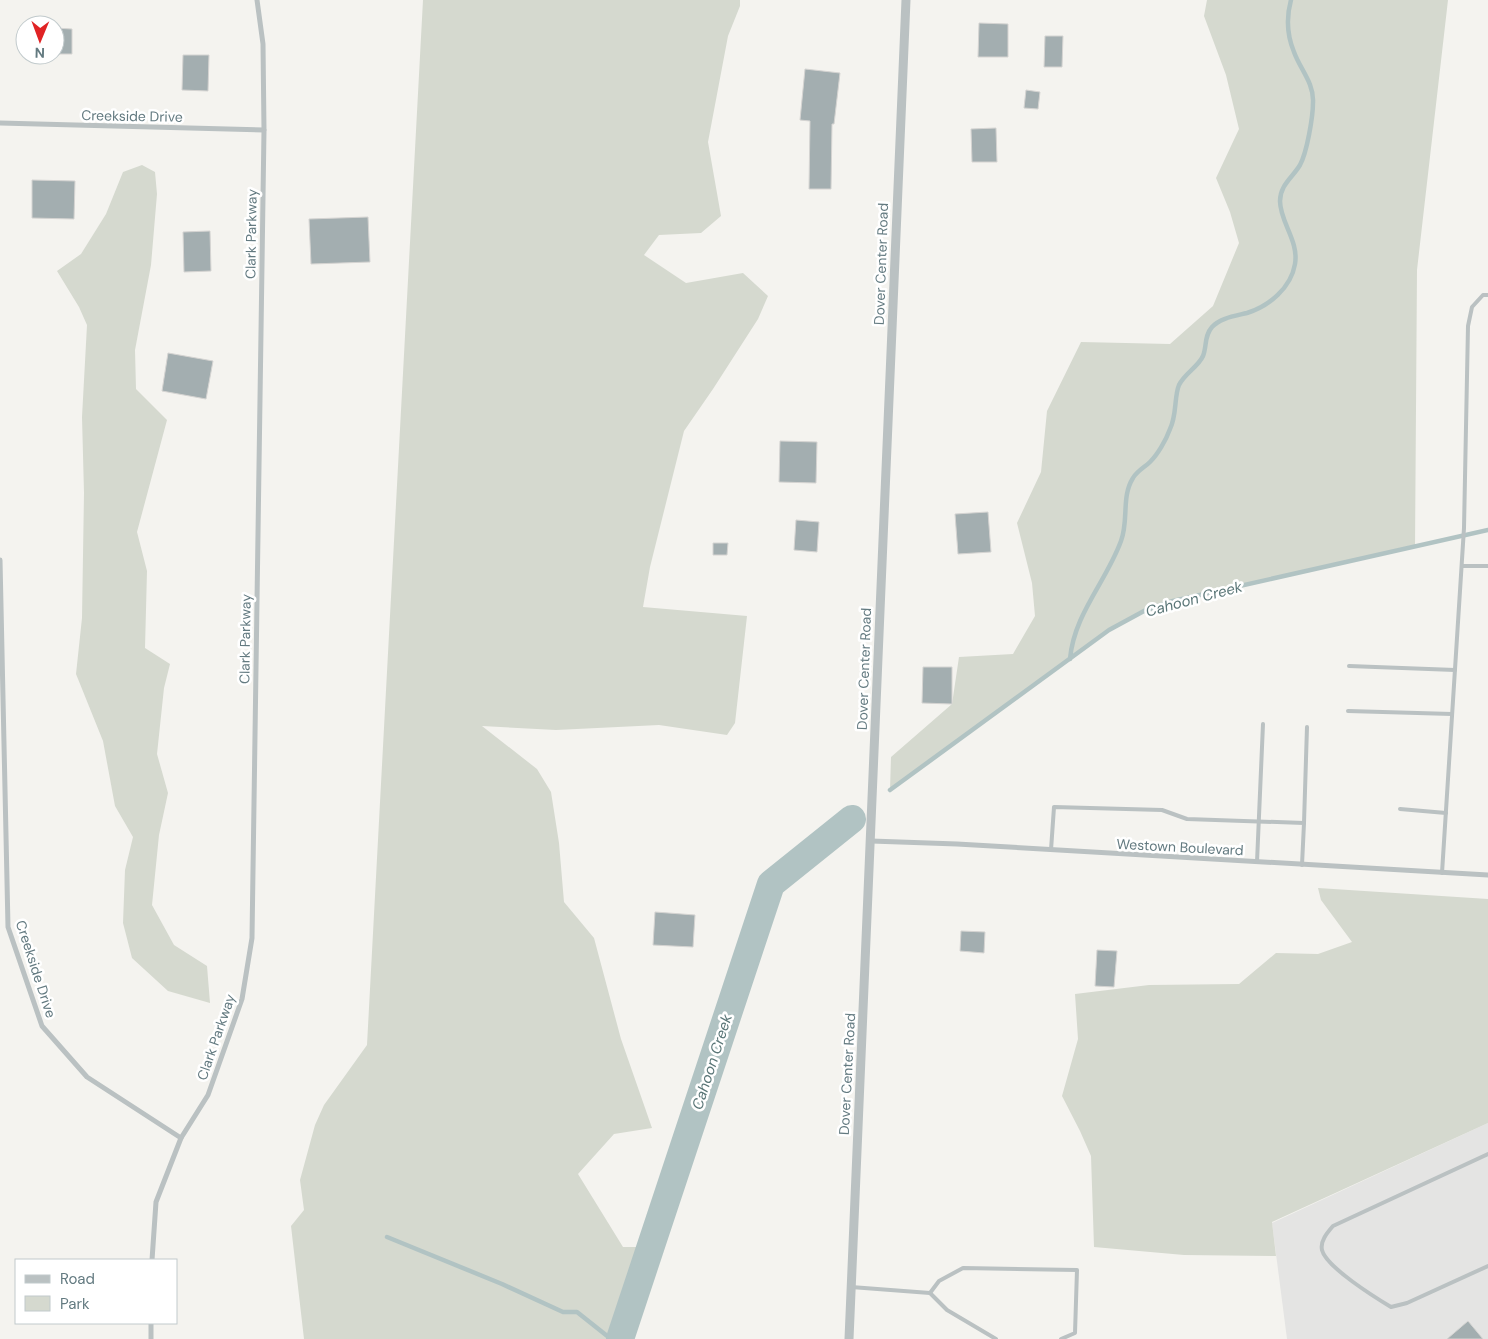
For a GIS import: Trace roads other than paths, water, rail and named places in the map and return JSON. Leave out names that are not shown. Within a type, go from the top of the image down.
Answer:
[{"type":"street","name":"Clark Parkway","points":[[152,1259],[156,1202],[181,1138],[208,1095],[242,999],[252,938],[264,130],[263,44],[257,0]]},
{"type":"street","name":"Dover Center Road","points":[[849,1339],[906,0]]},
{"type":"street","name":"Creekside Drive","points":[[0,124],[264,130]]},
{"type":"street","name":"Creekside Drive","points":[[0,560],[8,927],[42,1026],[87,1077],[181,1138]]},
{"type":"street","name":"Westown Boulevard","points":[[871,840],[1488,875]]},
{"type":"street","points":[[151,1324],[151,1339]]},
{"type":"lane","points":[[1442,873],[1464,528],[1468,326],[1472,307],[1483,295],[1488,295]]},
{"type":"lane","points":[[1462,566],[1488,566]]},
{"type":"lane","points":[[1349,666],[1455,670]]},
{"type":"lane","points":[[1348,710],[1452,714]]},
{"type":"lane","points":[[1257,862],[1263,724]]},
{"type":"lane","points":[[1302,865],[1307,727]]},
{"type":"lane","points":[[1051,850],[1054,807],[1162,810],[1187,819],[1304,823]]},
{"type":"lane","points":[[1400,809],[1446,813]]},
{"type":"lane","points":[[1488,1154],[1333,1226],[1323,1238],[1322,1250],[1331,1265],[1376,1298],[1392,1307],[1407,1303],[1488,1266]]},
{"type":"lane","points":[[930,1293],[939,1280],[963,1268],[1077,1270],[1075,1333],[1061,1339]]},
{"type":"lane","points":[[851,1287],[930,1293],[947,1310],[996,1339]]},
{"type":"waterway","points":[[1070,659],[1073,643],[1084,613],[1115,556],[1121,541],[1125,525],[1129,485],[1139,471],[1153,459],[1164,442],[1172,424],[1179,385],[1203,356],[1209,330],[1219,321],[1255,310],[1271,301],[1284,288],[1293,273],[1296,256],[1280,201],[1284,186],[1303,159],[1312,116],[1313,95],[1290,39],[1288,13],[1291,0]]},
{"type":"waterway","name":"Cahoon Creek","points":[[890,790],[1109,630],[1144,611],[1173,601],[1488,530]]},
{"type":"waterway","name":"Cahoon Creek","points":[[620,1339],[771,884],[852,819]]},
{"type":"waterway","points":[[387,1237],[502,1284],[563,1312],[577,1312],[611,1339]]}]
